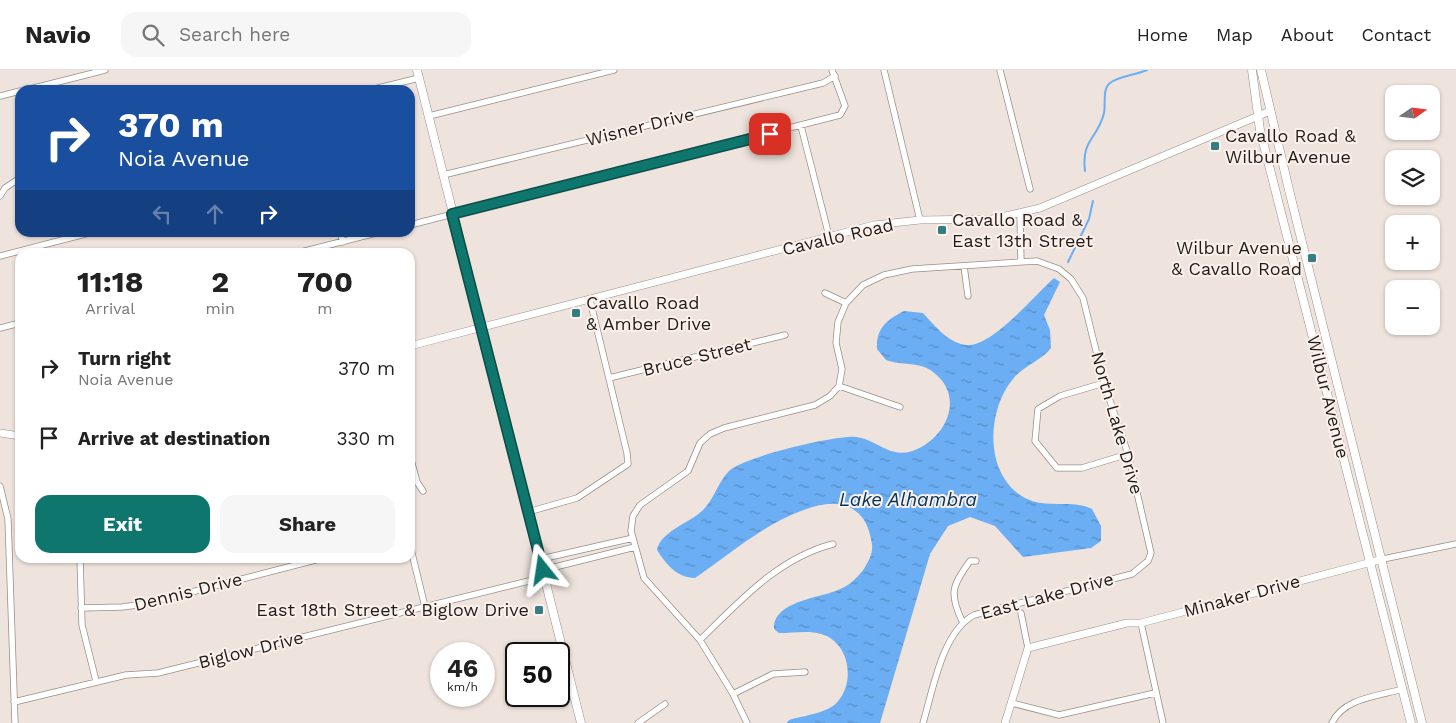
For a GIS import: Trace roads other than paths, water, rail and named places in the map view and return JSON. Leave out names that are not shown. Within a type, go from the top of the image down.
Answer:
[{"type":"main road","name":"Wilbur Avenue","points":[[1252,70],[1258,117],[1411,723]]},
{"type":"main road","name":"Wilbur Avenue","points":[[1262,70],[1270,111],[1383,559],[1422,723]]},
{"type":"main road","points":[[418,74],[581,723]]},
{"type":"main road","points":[[1316,348],[1323,358],[1327,371],[1336,376]]},
{"type":"main road","points":[[1403,689],[1413,686]]},
{"type":"street","points":[[46,85],[105,70]]},
{"type":"street","points":[[581,70],[583,78]]},
{"type":"street","points":[[429,116],[614,70]]},
{"type":"street","points":[[884,70],[920,220]]},
{"type":"street","points":[[1000,70],[1030,189]]},
{"type":"street","points":[[415,224],[840,116],[845,106],[834,73]]},
{"type":"street","name":"Wisner Drive","points":[[443,175],[823,83],[834,73]]},
{"type":"street","points":[[385,85],[418,74]]},
{"type":"street","points":[[0,96],[15,93]]},
{"type":"street","name":"Cavallo Road","points":[[415,345],[874,224],[920,220],[992,219],[1020,214],[1040,208],[1270,111]]},
{"type":"street","points":[[801,126],[829,236]]},
{"type":"street","points":[[0,196],[5,188],[15,181]]},
{"type":"street","points":[[747,723],[733,694],[700,640],[644,578],[634,543],[633,516],[640,505],[688,471],[700,443],[710,434],[724,428],[815,405],[830,396],[839,386],[842,369],[836,343],[838,329],[846,303],[862,286],[884,275],[912,269],[1021,262],[1020,214]]},
{"type":"street","points":[[31,248],[74,237]]},
{"type":"street","points":[[342,237],[343,242]]},
{"type":"street","points":[[318,248],[362,237]]},
{"type":"street","points":[[0,256],[15,252]]},
{"type":"street","name":"North Lake Drive","points":[[1021,262],[1037,261],[1049,264],[1065,274],[1076,286],[1083,298],[1104,383],[1128,454],[1150,541],[1151,552],[1148,562]]},
{"type":"street","points":[[964,266],[968,296]]},
{"type":"street","points":[[826,293],[846,303]]},
{"type":"street","points":[[528,512],[577,498],[628,464],[627,453],[590,300]]},
{"type":"street","points":[[0,328],[15,324]]},
{"type":"street","name":"Bruce Street","points":[[609,378],[785,335]]},
{"type":"street","points":[[1104,383],[1060,396],[1038,409],[1035,441],[1057,468],[1082,468],[1128,454]]},
{"type":"street","points":[[839,386],[900,406]]},
{"type":"street","points":[[0,433],[15,435]]},
{"type":"street","points":[[415,478],[423,491]]},
{"type":"street","points":[[0,486],[8,519],[15,723]]},
{"type":"street","points":[[541,559],[634,543]]},
{"type":"street","name":"Biglow Drive","points":[[14,702],[126,675],[158,674],[425,607],[544,573],[634,543]]},
{"type":"street","points":[[700,640],[759,582],[816,548],[833,544]]},
{"type":"street","name":"Minaker Drive","points":[[1028,648],[1127,623],[1141,623],[1369,562],[1456,544]]},
{"type":"street","points":[[962,621],[954,603],[956,581],[970,562],[976,561]]},
{"type":"street","name":"East Lake Drive","points":[[923,723],[950,638],[962,621],[974,615],[1132,574],[1148,562]]},
{"type":"street","points":[[80,563],[82,625],[96,682]]},
{"type":"street","name":"Dennis Drive","points":[[81,608],[122,607],[145,604],[304,563]]},
{"type":"street","points":[[414,563],[425,607]]},
{"type":"street","points":[[1005,723],[1028,648],[1021,613]]},
{"type":"street","points":[[1141,623],[1163,723]]},
{"type":"street","points":[[733,694],[774,674],[806,672]]},
{"type":"street","points":[[1332,723],[1343,708],[1356,702],[1403,689]]},
{"type":"street","points":[[1012,703],[1059,715],[1155,693]]},
{"type":"street","points":[[638,723],[665,704]]},
{"type":"water","name":"Lake Alhambra","points":[[1054,278],[1060,282],[1044,315],[1050,330],[1051,348],[1042,357],[1017,374],[1004,392],[994,425],[996,459],[1002,475],[1012,488],[1025,498],[1041,503],[1076,505],[1092,509],[1101,526],[1101,541],[1091,548],[1023,557],[995,526],[970,517],[948,526],[930,554],[880,723],[787,723],[789,720],[817,713],[833,706],[841,698],[845,688],[848,677],[847,666],[839,646],[831,639],[811,632],[779,633],[774,629],[776,620],[781,612],[789,606],[842,588],[864,569],[871,554],[872,544],[867,526],[861,516],[855,510],[841,504],[825,504],[809,508],[773,524],[695,578],[677,573],[657,550],[659,544],[669,533],[706,507],[722,480],[729,471],[738,465],[790,448],[845,437],[863,438],[888,450],[902,453],[922,447],[933,439],[947,418],[950,406],[949,394],[943,382],[928,369],[922,366],[886,360],[877,349],[878,336],[883,326],[904,311],[923,313],[942,333],[953,341],[966,345],[976,344],[1000,330]]},
{"type":"waterway","points":[[1085,171],[1085,152],[1101,122],[1104,113],[1106,89],[1110,83],[1118,79],[1147,70]]},
{"type":"waterway","points":[[1068,262],[1089,219],[1093,201]]},
{"type":"place","name":"Cavallo Road & Wilbur Avenue","points":[[1215,146]]},
{"type":"place","name":"Cavallo Road & East 13th Street","points":[[942,230]]},
{"type":"place","name":"Wilbur Avenue & Cavallo Road","points":[[1312,258]]},
{"type":"place","name":"Cavallo Road & Amber Drive","points":[[576,313]]},
{"type":"place","name":"East 18th Street & Biglow Drive","points":[[539,610]]}]
